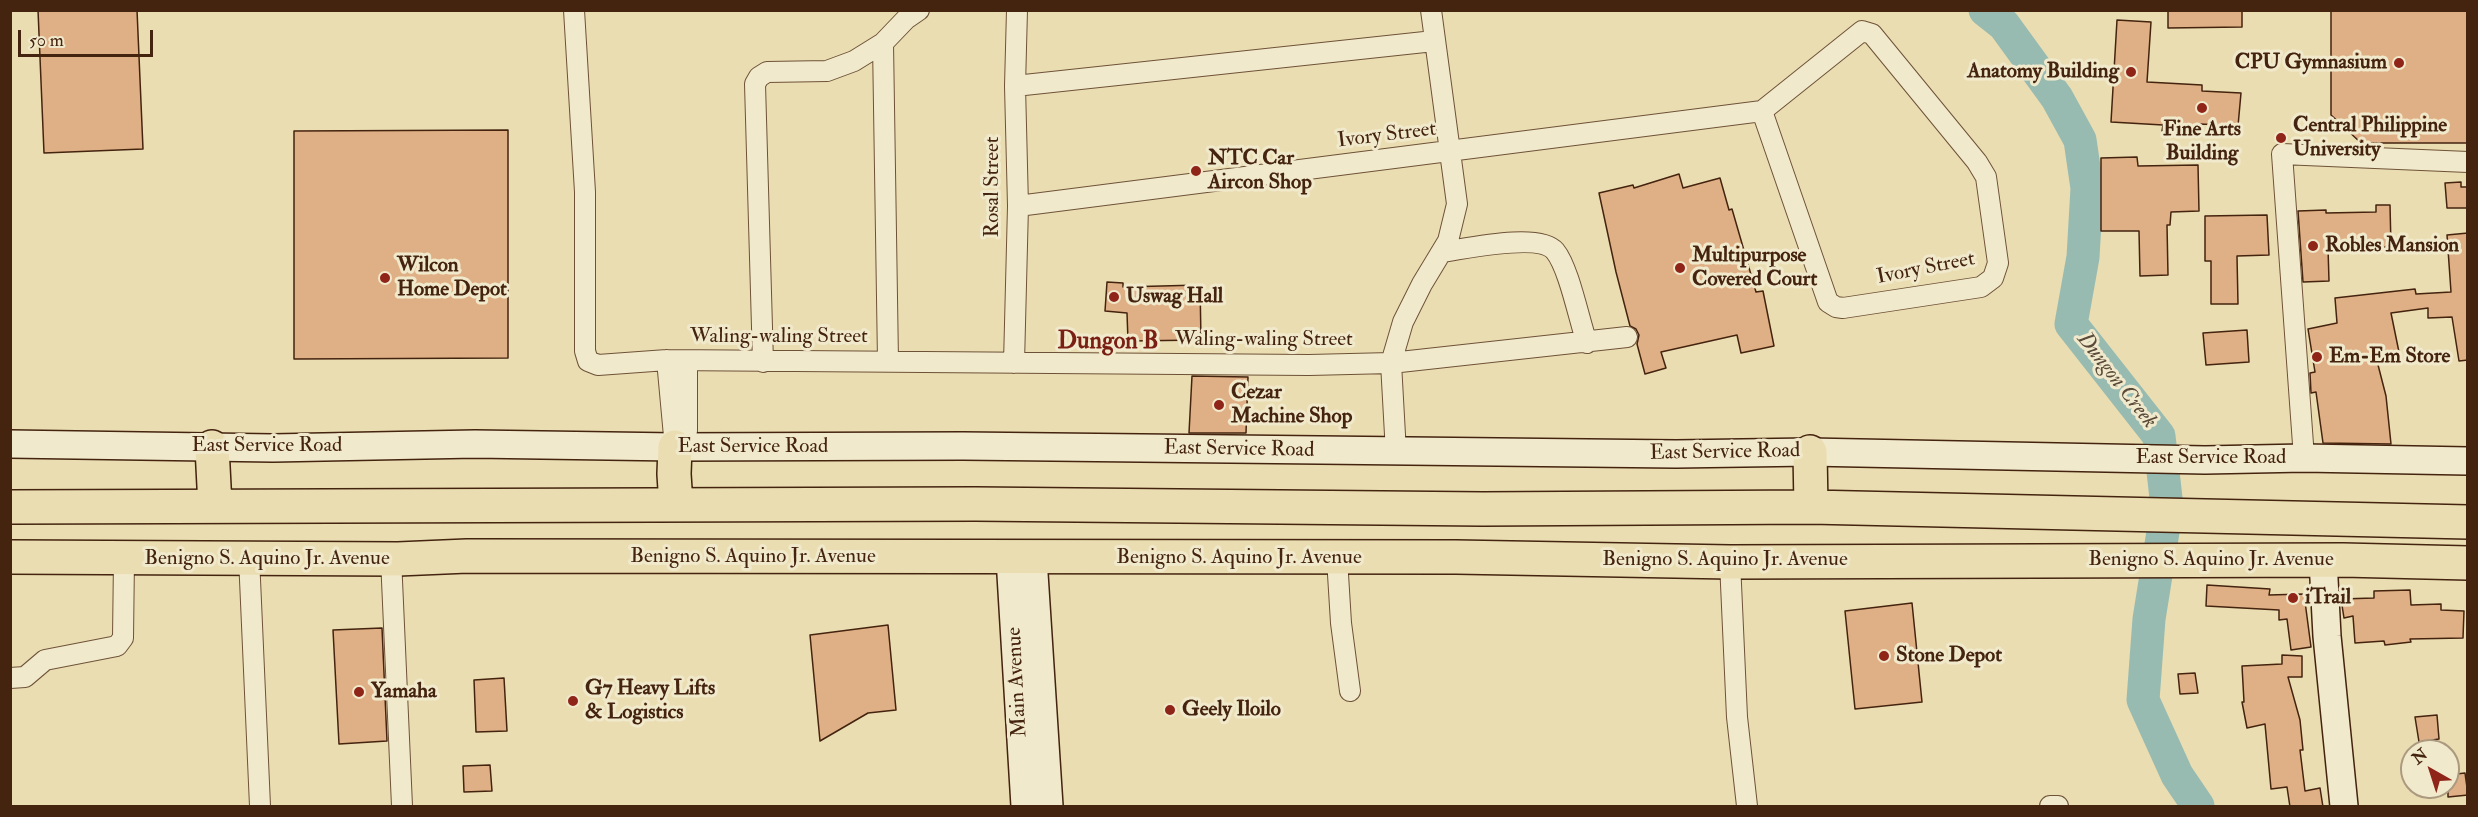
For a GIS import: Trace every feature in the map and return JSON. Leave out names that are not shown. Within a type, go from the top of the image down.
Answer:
[{"type":"highway","points":[[212,447],[215,506]]},
{"type":"highway","points":[[675,447],[676,505]]},
{"type":"highway","points":[[1810,452],[1810,507]]},
{"type":"highway","name":"Benigno S. Aquino Jr. Avenue","points":[[10,507],[987,504],[1461,509],[1810,507],[2468,522]]},
{"type":"highway","points":[[824,558],[825,506]]},
{"type":"highway","points":[[56,558],[60,508]]},
{"type":"highway","points":[[1456,557],[1461,509]]},
{"type":"highway","name":"Benigno S. Aquino Jr. Avenue","points":[[10,557],[124,559],[467,556],[1456,557],[1730,562],[2323,560],[2468,563]]},
{"type":"street","name":"Waling-waling Street","points":[[574,10],[585,192],[585,351],[588,361],[597,365],[677,360],[1309,365],[1391,363],[1627,337]]},
{"type":"street","points":[[763,362],[755,84],[759,77],[767,72],[827,71],[854,61],[883,43],[906,19],[919,10]]},
{"type":"street","name":"Rosal Street","points":[[1014,363],[1018,206],[1015,86],[1017,10]]},
{"type":"street","points":[[1396,453],[1391,363],[1403,322],[1448,242],[1457,204],[1431,10]]},
{"type":"street","name":"Ivory Street","points":[[1018,206],[1762,111],[1862,31],[1872,34],[1977,162],[1986,177],[1998,263],[1993,278],[1981,287],[1843,308],[1828,302],[1762,111]]},
{"type":"street","points":[[1015,86],[1434,41]]},
{"type":"street","points":[[883,43],[888,362]]},
{"type":"street","points":[[2304,458],[2282,154],[2468,162]]},
{"type":"street","points":[[1442,252],[1518,242],[1544,243],[1554,250],[1562,264],[1587,343]]},
{"type":"street","points":[[675,447],[677,360]]},
{"type":"street","name":"East Service Road","points":[[10,444],[212,447],[454,444],[675,447],[963,446],[1396,453],[1810,452],[2205,460],[2304,458],[2468,461]]},
{"type":"street","points":[[249,557],[260,807]]},
{"type":"street","points":[[391,558],[402,807]]},
{"type":"street","name":"Main Avenue","points":[[1022,558],[1025,807]]},
{"type":"street","name":"Main Avenue","points":[[1022,558],[1049,807]]},
{"type":"street","points":[[1337,558],[1341,623],[1350,692]]},
{"type":"street","points":[[10,678],[25,676],[45,660],[117,645],[123,638],[124,559]]},
{"type":"street","points":[[2323,560],[2327,636],[2344,807]]},
{"type":"street","points":[[1730,562],[1737,717],[1747,807]]},
{"type":"building","points":[[38,10],[137,10],[143,149],[44,153]]},
{"type":"building","points":[[2168,10],[2242,10],[2242,27],[2168,28]]},
{"type":"building","name":"CPU Gymnasium","points":[[2331,10],[2468,10],[2468,143],[2361,143],[2331,115]]},
{"type":"building","points":[[2117,20],[2151,22],[2147,82],[2202,85],[2202,91],[2241,93],[2238,126],[2200,124],[2200,132],[2162,131],[2163,125],[2111,122]]},
{"type":"building","points":[[508,130],[508,358],[294,359],[294,131]]},
{"type":"building","points":[[2137,157],[2138,166],[2198,165],[2199,211],[2171,212],[2170,225],[2167,225],[2168,275],[2140,276],[2139,231],[2101,231],[2101,158]]},
{"type":"building","points":[[1679,174],[1683,188],[1720,178],[1729,210],[1732,209],[1756,292],[1763,291],[1774,346],[1741,353],[1737,335],[1661,352],[1666,368],[1645,374],[1637,344],[1639,335],[1636,329],[1630,326],[1599,193],[1633,185],[1634,188]]},
{"type":"building","points":[[2461,182],[2461,187],[2468,187],[2468,208],[2447,208],[2445,183]]},
{"type":"building","points":[[2376,205],[2390,205],[2391,247],[2328,248],[2329,281],[2303,282],[2298,211],[2376,212]]},
{"type":"building","points":[[2267,215],[2269,255],[2237,256],[2238,304],[2211,304],[2211,261],[2205,261],[2205,216]]},
{"type":"building","points":[[2468,233],[2468,360],[2459,361],[2452,317],[2428,318],[2428,308],[2391,313],[2400,357],[2377,361],[2386,396],[2391,444],[2323,443],[2316,392],[2311,393],[2310,373],[2315,372],[2308,329],[2337,323],[2335,298],[2415,289],[2416,294],[2451,292],[2447,235]]},
{"type":"building","points":[[1107,282],[1123,283],[1123,287],[1200,285],[1201,340],[1128,341],[1127,313],[1105,311]]},
{"type":"building","points":[[2247,330],[2249,362],[2206,365],[2203,333]]},
{"type":"building","name":"Cezar Machine Shop","points":[[1192,376],[1248,377],[1246,433],[1189,433]]},
{"type":"building","points":[[2207,585],[2270,589],[2269,595],[2304,594],[2311,647],[2291,650],[2287,619],[2279,620],[2279,610],[2206,606]]},
{"type":"building","points":[[2410,590],[2411,605],[2441,604],[2441,610],[2464,611],[2463,638],[2410,639],[2411,642],[2385,645],[2384,641],[2355,643],[2353,616],[2344,618],[2341,599],[2374,598],[2374,591]]},
{"type":"building","name":"Stone Depot","points":[[1912,603],[1922,702],[1855,709],[1845,611]]},
{"type":"building","points":[[888,625],[896,710],[868,713],[820,741],[810,635]]},
{"type":"building","points":[[382,628],[387,741],[339,744],[333,630]]},
{"type":"building","points":[[2282,655],[2302,656],[2302,677],[2288,677],[2300,720],[2303,750],[2300,750],[2305,791],[2320,788],[2323,807],[2290,807],[2287,787],[2271,789],[2265,724],[2247,728],[2242,702],[2244,702],[2242,666],[2282,664]]},
{"type":"building","points":[[2195,673],[2198,693],[2180,694],[2178,674]]},
{"type":"building","points":[[504,678],[507,731],[476,732],[474,680]]},
{"type":"building","points":[[2437,715],[2439,739],[2419,739],[2415,717]]},
{"type":"building","points":[[490,765],[492,791],[464,792],[463,766]]},
{"type":"building","points":[[2465,773],[2468,795],[2460,796],[2460,774]]},
{"type":"waterway","name":"Dungon Creek","points":[[1985,10],[2004,25],[2057,98],[2080,140],[2087,188],[2083,257],[2071,324],[2159,436],[2167,507],[2149,619],[2143,700],[2177,775],[2198,806]]},
{"type":"place","name":"CPU Gymnasium","points":[[2399,63]]},
{"type":"place","name":"Anatomy Building","points":[[2131,72]]},
{"type":"place","name":"Fine Arts Building","points":[[2202,108]]},
{"type":"place","name":"Central Philippine University","points":[[2281,138]]},
{"type":"place","name":"NTC Car Aircon Shop","points":[[1196,171]]},
{"type":"place","name":"Robles Mansion","points":[[2313,246]]},
{"type":"place","name":"Multipurpose Covered Court","points":[[1680,268]]},
{"type":"place","name":"Wilcon Home Depot","points":[[385,278]]},
{"type":"place","name":"Uswag Hall","points":[[1114,297]]},
{"type":"place","name":"Em-Em Store","points":[[2317,357]]},
{"type":"place","name":"Cezar Machine Shop","points":[[1219,405]]},
{"type":"place","name":"iTrail","points":[[2293,598]]},
{"type":"place","name":"Stone Depot","points":[[1884,656]]},
{"type":"place","name":"Yamaha","points":[[359,692]]},
{"type":"place","name":"G7 Heavy Lifts & Logistics","points":[[573,701]]},
{"type":"place","name":"Geely Iloilo","points":[[1170,710]]},
{"type":"district","name":"Dungon B","points":[[1108,343]]}]
